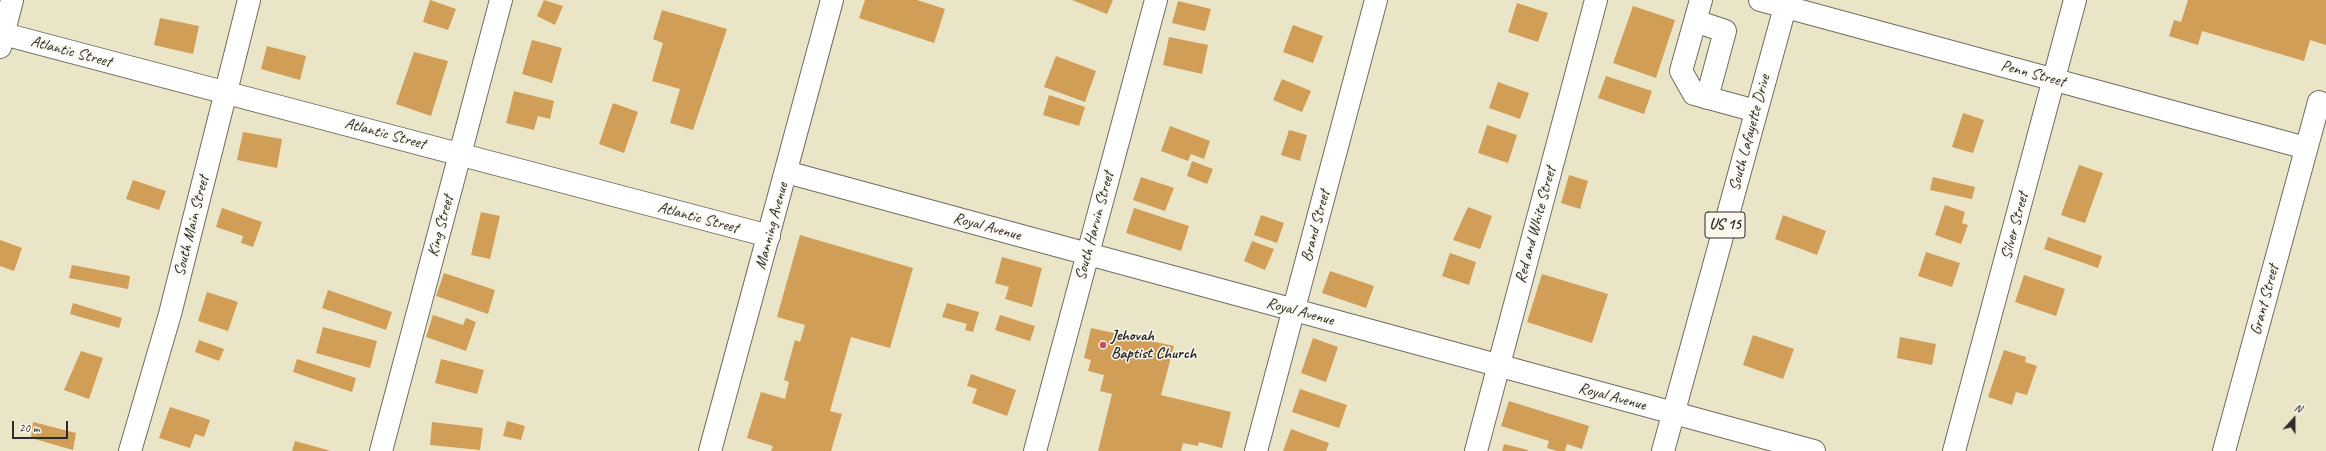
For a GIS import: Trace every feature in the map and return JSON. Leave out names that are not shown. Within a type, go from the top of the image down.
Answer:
[{"type":"street","points":[[1,38],[12,0]]},
{"type":"street","name":"South Main Street","points":[[130,451],[170,314],[249,0]]},
{"type":"street","name":"King Street","points":[[381,451],[501,0]]},
{"type":"street","name":"Manning Avenue","points":[[710,451],[832,0]]},
{"type":"street","name":"South Harvin Street","points":[[1035,451],[1156,0]]},
{"type":"street","name":"Brand Street","points":[[1256,451],[1376,0]]},
{"type":"street","name":"Red and White Street","points":[[1476,451],[1596,0]]},
{"type":"street","points":[[1701,0],[1682,71],[1694,94],[1756,112]]},
{"type":"street","name":"Penn Street","points":[[1760,0],[1786,3],[2054,80],[2306,148]]},
{"type":"street","name":"Silver Street","points":[[1954,451],[2075,0]]},
{"type":"street","name":"South Lafayette Drive","points":[[1663,451],[1786,3]]},
{"type":"street","points":[[1695,21],[1725,31],[1707,98]]},
{"type":"street","name":"Atlantic Street","points":[[1,38],[225,92],[769,236]]},
{"type":"street","name":"Grant Street","points":[[2224,451],[2319,102]]},
{"type":"street","name":"Royal Avenue","points":[[786,172],[1673,414],[1814,451]]},
{"type":"building","points":[[430,0],[456,9],[448,30],[423,22]]},
{"type":"building","points":[[544,0],[563,6],[555,25],[537,16]]},
{"type":"building","points":[[865,0],[917,0],[945,9],[934,43],[859,18]]},
{"type":"building","points":[[1072,0],[1113,0],[1107,14]]},
{"type":"building","points":[[2188,0],[2326,0],[2326,45],[2310,40],[2304,61],[2202,31],[2198,45],[2169,36],[2174,20],[2181,22]]},
{"type":"building","points":[[1178,1],[1211,9],[1205,31],[1172,23]]},
{"type":"building","points":[[1517,3],[1548,13],[1538,42],[1508,32]]},
{"type":"building","points":[[1633,6],[1675,20],[1656,78],[1613,63]]},
{"type":"building","points":[[662,10],[727,29],[693,130],[670,123],[680,89],[652,81],[663,43],[653,39]]},
{"type":"building","points":[[160,18],[199,26],[193,54],[154,45]]},
{"type":"building","points":[[1293,25],[1323,36],[1313,63],[1283,52]]},
{"type":"building","points":[[1169,37],[1208,45],[1202,74],[1163,65]]},
{"type":"building","points":[[532,40],[562,48],[552,83],[522,74]]},
{"type":"building","points":[[267,46],[306,56],[300,80],[261,69]]},
{"type":"building","points":[[414,52],[448,61],[431,116],[396,104]]},
{"type":"building","points":[[1056,56],[1096,71],[1085,102],[1044,87]]},
{"type":"building","points":[[1606,76],[1652,91],[1644,114],[1598,98]]},
{"type":"building","points":[[1282,79],[1311,91],[1302,112],[1273,100]]},
{"type":"building","points":[[1498,82],[1529,93],[1520,119],[1489,108]]},
{"type":"building","points":[[514,91],[554,101],[550,119],[538,116],[534,130],[506,123]]},
{"type":"building","points":[[1049,95],[1085,107],[1079,126],[1043,115]]},
{"type":"building","points":[[613,103],[638,112],[624,153],[599,144]]},
{"type":"building","points":[[1963,113],[1984,120],[1973,153],[1952,147]]},
{"type":"building","points":[[1487,125],[1517,135],[1508,163],[1478,153]]},
{"type":"building","points":[[1170,126],[1210,141],[1204,159],[1191,154],[1188,161],[1161,151]]},
{"type":"building","points":[[1289,130],[1307,135],[1300,161],[1281,155]]},
{"type":"building","points":[[243,132],[282,139],[277,168],[237,160]]},
{"type":"building","points":[[1192,161],[1213,169],[1207,184],[1187,176]]},
{"type":"building","points":[[2079,165],[2103,173],[2085,223],[2061,215]]},
{"type":"building","points":[[1569,175],[1588,181],[1580,209],[1561,203]]},
{"type":"building","points":[[1141,177],[1174,188],[1165,211],[1133,200]]},
{"type":"building","points":[[1933,177],[1975,187],[1972,199],[1930,190]]},
{"type":"building","points":[[133,180],[166,191],[159,210],[126,199]]},
{"type":"building","points":[[1945,205],[1965,212],[1962,223],[1968,225],[1961,244],[1935,235]]},
{"type":"building","points":[[1468,207],[1492,216],[1480,249],[1453,240]]},
{"type":"building","points":[[222,208],[262,222],[253,247],[241,243],[243,236],[216,227]]},
{"type":"building","points":[[1134,208],[1189,226],[1181,251],[1126,233]]},
{"type":"building","points":[[481,212],[500,216],[490,259],[471,255]]},
{"type":"building","points":[[1261,215],[1284,223],[1277,243],[1254,235]]},
{"type":"building","points":[[1783,215],[1826,231],[1817,255],[1775,239]]},
{"type":"building","points":[[800,235],[913,268],[890,348],[851,337],[830,411],[842,414],[831,451],[771,451],[773,446],[747,438],[761,392],[785,399],[789,382],[784,380],[795,340],[800,342],[805,325],[777,317]]},
{"type":"building","points":[[2048,237],[2102,256],[2098,268],[2044,249]]},
{"type":"building","points":[[0,240],[22,248],[14,271],[0,266]]},
{"type":"building","points":[[1252,241],[1274,249],[1265,270],[1244,261]]},
{"type":"building","points":[[1926,252],[1960,263],[1952,287],[1918,276]]},
{"type":"building","points":[[1450,253],[1476,262],[1469,285],[1442,276]]},
{"type":"building","points":[[1002,257],[1042,268],[1032,307],[1005,299],[1009,287],[995,283]]},
{"type":"building","points":[[72,265],[130,276],[128,289],[69,278]]},
{"type":"building","points":[[1330,271],[1374,286],[1366,308],[1322,293]]},
{"type":"building","points":[[444,273],[495,290],[488,314],[436,296]]},
{"type":"building","points":[[1542,274],[1608,294],[1592,343],[1527,322]]},
{"type":"building","points":[[2024,275],[2065,289],[2056,316],[2015,302]]},
{"type":"building","points":[[328,290],[392,312],[386,330],[322,308]]},
{"type":"building","points":[[207,292],[238,302],[228,331],[198,321]]},
{"type":"building","points":[[73,303],[122,318],[119,328],[70,314]]},
{"type":"building","points":[[947,303],[979,312],[973,332],[965,330],[967,324],[942,317]]},
{"type":"building","points":[[433,315],[463,325],[466,318],[476,322],[466,351],[426,337]]},
{"type":"building","points":[[1000,315],[1035,326],[1030,341],[995,330]]},
{"type":"building","points":[[323,327],[377,341],[370,368],[316,353]]},
{"type":"building","points":[[1091,328],[1174,346],[1161,395],[1231,412],[1222,448],[1199,442],[1198,446],[1183,443],[1181,451],[1098,451],[1112,394],[1100,391],[1104,375],[1088,371],[1091,360],[1084,358]]},
{"type":"building","points":[[1753,335],[1794,349],[1783,379],[1743,365]]},
{"type":"building","points":[[1900,337],[1936,344],[1932,365],[1897,358]]},
{"type":"building","points":[[1313,338],[1338,347],[1326,382],[1301,373]]},
{"type":"building","points":[[199,340],[224,349],[219,361],[195,352]]},
{"type":"building","points":[[2004,350],[2026,357],[2025,362],[2037,366],[2027,395],[2016,392],[2012,405],[1988,397]]},
{"type":"building","points":[[81,351],[103,358],[89,399],[64,390]]},
{"type":"building","points":[[297,359],[356,378],[352,392],[293,372]]},
{"type":"building","points":[[441,359],[484,370],[477,394],[435,383]]},
{"type":"building","points":[[971,374],[1016,390],[1007,416],[972,403],[977,389],[967,386]]},
{"type":"building","points":[[1300,389],[1347,405],[1339,428],[1292,412]]},
{"type":"building","points":[[1509,401],[1589,426],[1582,449],[1567,444],[1565,451],[1557,451],[1547,448],[1549,441],[1501,426]]},
{"type":"building","points":[[170,407],[210,420],[204,437],[195,434],[190,448],[159,438]]},
{"type":"building","points":[[507,421],[525,426],[521,440],[503,436]]},
{"type":"building","points":[[33,422],[76,433],[73,450],[31,438]]},
{"type":"building","points":[[432,422],[483,428],[480,450],[430,445]]},
{"type":"building","points":[[1291,429],[1329,443],[1326,451],[1283,451]]},
{"type":"building","points":[[295,441],[331,451],[292,451]]},
{"type":"building","points":[[1504,444],[1528,450],[1528,451],[1502,451]]},
{"type":"place","name":"Jehovah Baptist Church","points":[[1103,345]]}]
